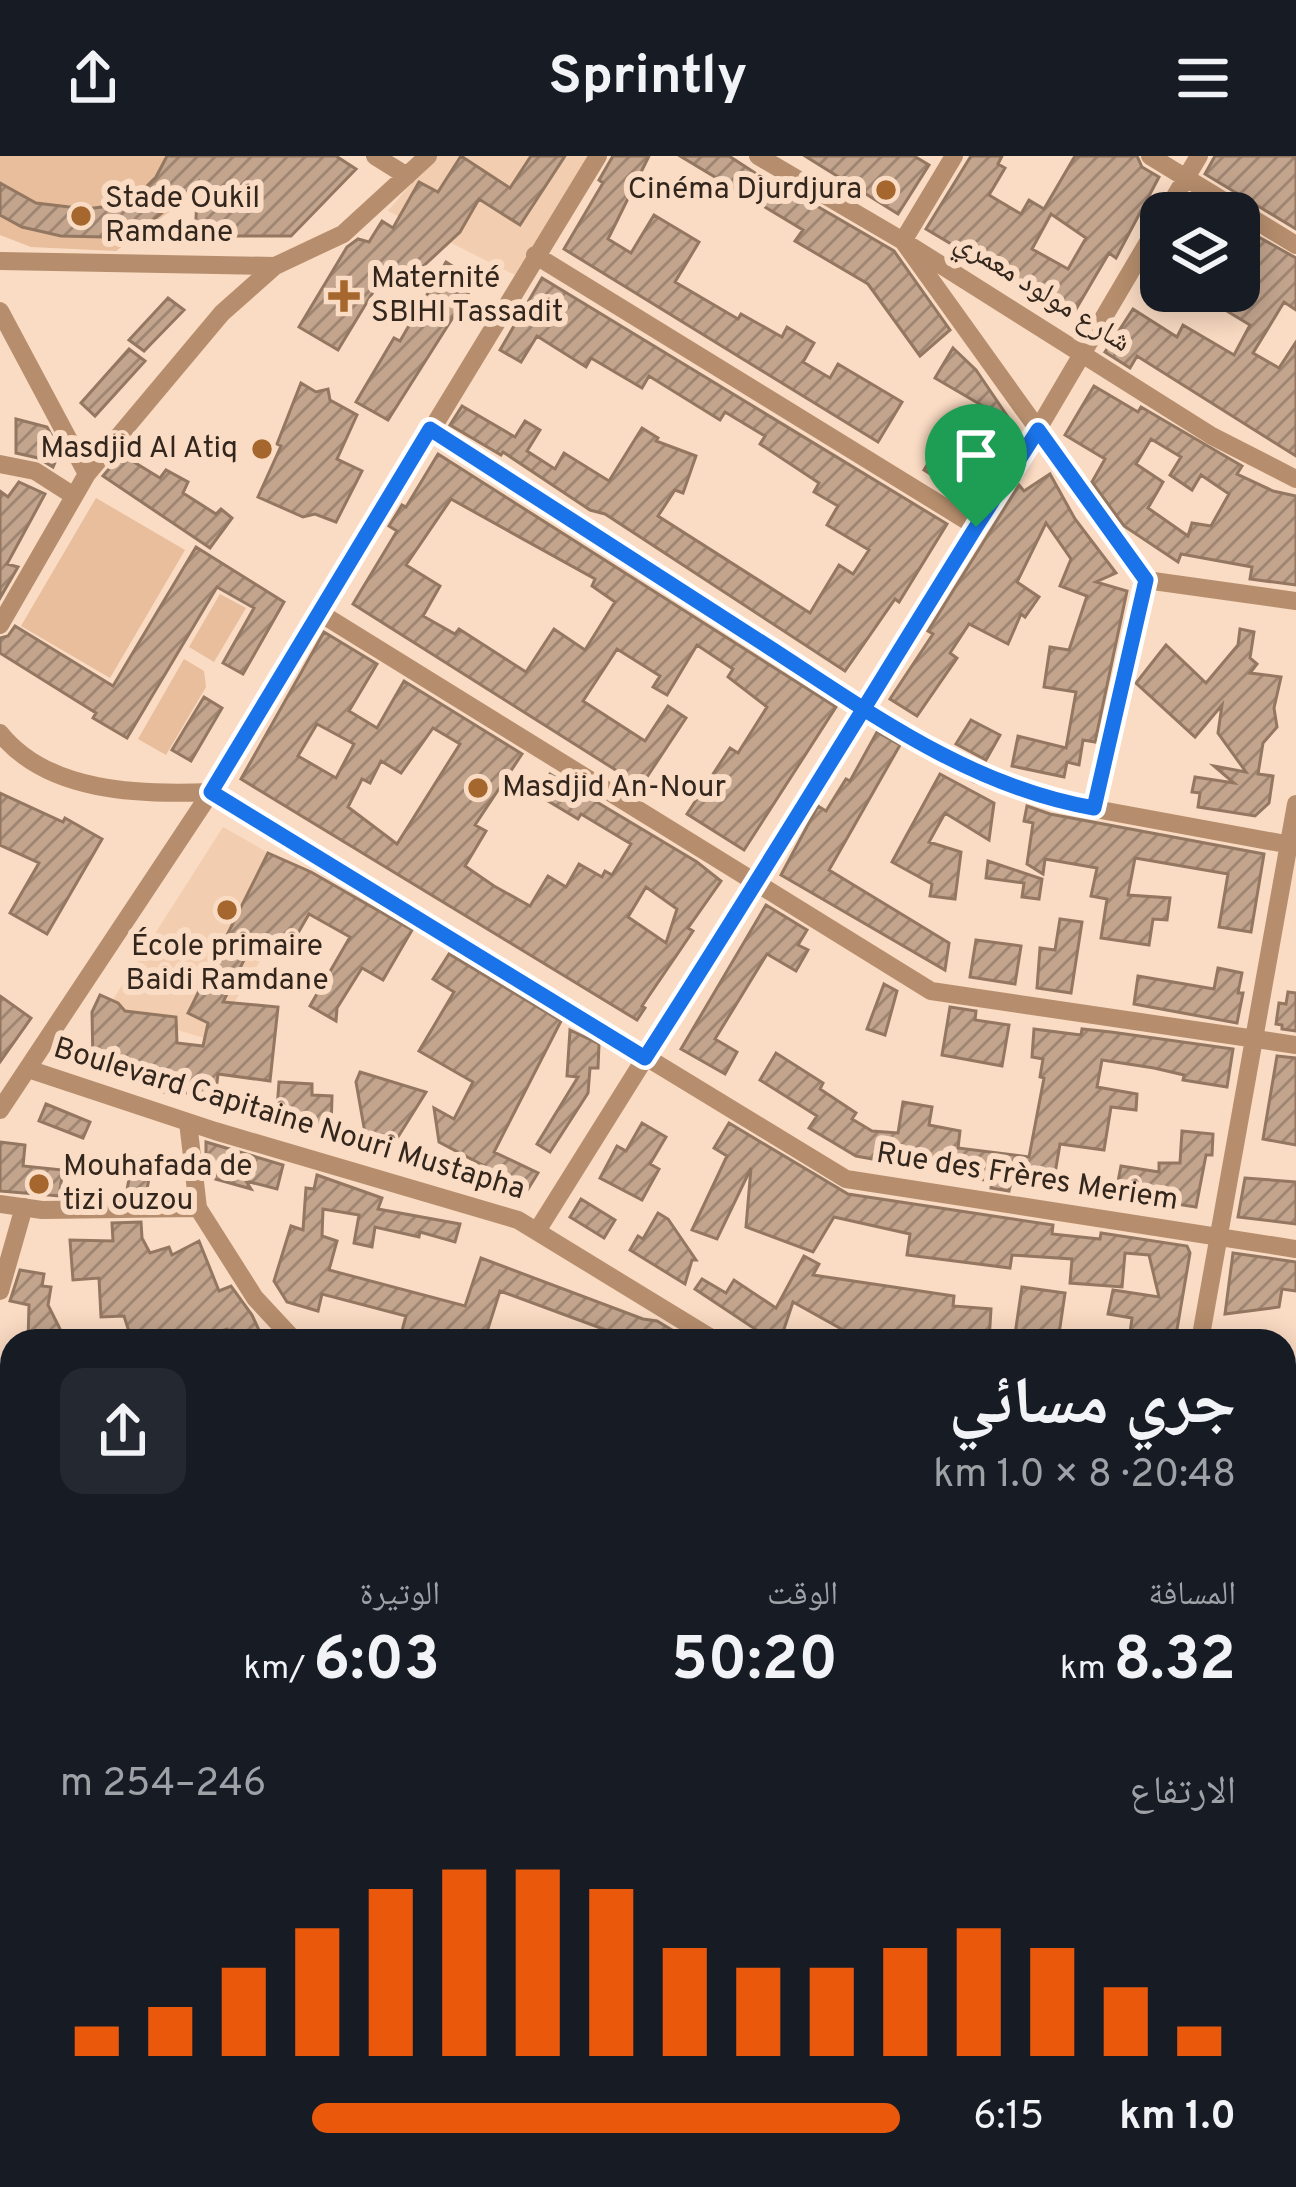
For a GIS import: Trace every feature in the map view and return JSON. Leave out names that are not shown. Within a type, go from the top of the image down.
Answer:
[{"type":"street","points":[[375,156],[407,176]]},
{"type":"street","points":[[0,625],[87,474],[222,313],[275,266],[343,234],[428,156]]},
{"type":"street","points":[[0,1110],[211,792],[598,156]]},
{"type":"street","name":"شارع مولود معمري","points":[[758,156],[1212,436],[1296,478]]},
{"type":"street","points":[[954,156],[903,242],[1146,580],[1296,602]]},
{"type":"street","points":[[1150,156],[1296,245]]},
{"type":"street","points":[[1177,192],[1199,156]]},
{"type":"street","points":[[535,255],[976,527]]},
{"type":"street","points":[[537,1232],[1038,430],[1140,256]]},
{"type":"street","points":[[0,261],[275,266]]},
{"type":"street","points":[[0,311],[87,474]]},
{"type":"street","points":[[430,429],[863,708],[977,775],[1052,801],[1292,845]]},
{"type":"street","points":[[0,464],[35,471],[74,496]]},
{"type":"street","points":[[1094,808],[1146,580]]},
{"type":"street","points":[[320,613],[931,991],[1296,1045]]},
{"type":"street","points":[[0,733],[53,773],[95,785],[147,793],[211,792]]},
{"type":"street","name":"Rue des Frères Meriem","points":[[211,792],[846,1179],[1296,1249]]},
{"type":"street","points":[[1202,1329],[1296,803]]},
{"type":"street","name":"Boulevard Capitaine Nouri Mustapha","points":[[28,1069],[188,1122],[495,1211],[696,1329]]},
{"type":"street","points":[[188,1122],[198,1208],[255,1298],[283,1329]]},
{"type":"street","points":[[0,1204],[198,1208]]},
{"type":"street","points":[[0,1291],[24,1207]]},
{"type":"shaded area","name":"Stade Oukil Ramdane","points":[[0,156],[210,156],[188,198],[116,251],[31,247],[0,235]]},
{"type":"shaded area","points":[[434,156],[592,156],[515,275],[388,211]]},
{"type":"shaded area","points":[[96,498],[185,550],[110,678],[21,626]]},
{"type":"shaded area","points":[[220,594],[246,608],[214,662],[189,647]]},
{"type":"shaded area","points":[[184,659],[204,671],[206,687],[166,755],[138,739]]},
{"type":"shaded area","name":"École primaire Baidi Ramdane","points":[[223,827],[302,872],[268,948],[211,1040],[107,1009]]},
{"type":"building","points":[[167,156],[336,156],[356,169],[291,236],[195,236],[198,182],[151,222],[104,237],[61,236],[22,227],[0,215],[0,183],[36,203],[86,209],[110,206],[138,195],[156,177]]},
{"type":"building","points":[[461,156],[510,188],[531,156],[565,156],[520,225],[479,199],[460,232],[403,285],[384,274],[338,350],[299,327],[347,247],[358,239],[369,242],[382,221],[393,228],[419,182],[438,192]]},
{"type":"building","points":[[613,156],[649,156],[608,239],[631,253],[654,215],[699,242],[675,282],[738,319],[741,314],[782,337],[787,327],[814,343],[803,362],[830,378],[838,364],[902,402],[878,442],[564,249],[603,183],[599,180]]},
{"type":"building","points":[[680,156],[729,156],[789,195],[791,191],[894,251],[950,330],[920,356],[868,284],[795,241],[803,230]]},
{"type":"building","name":"Cinéma Djurdjura","points":[[805,156],[914,156],[929,165],[898,214]]},
{"type":"building","points":[[971,156],[1002,156],[998,164],[1005,168],[989,195],[1021,214],[1029,200],[1044,209],[1075,156],[1137,156],[1142,167],[1159,177],[1151,192],[1140,192],[1140,213],[1116,258],[1109,253],[1072,316],[926,229]],"holes":[[[1051,214],[1086,238],[1068,269],[1032,249]]]},
{"type":"building","points":[[1215,156],[1296,156],[1296,229],[1260,207],[1260,192],[1235,192],[1205,174]]},
{"type":"building","points":[[1260,238],[1296,258],[1296,310],[1284,302],[1253,353],[1279,368],[1296,342],[1296,456],[1137,356],[1130,368],[1105,352],[1133,309],[1177,337],[1183,325],[1234,355],[1250,325],[1229,312],[1260,312]]},
{"type":"building","points":[[446,262],[476,281],[388,420],[356,402],[394,338],[400,341]]},
{"type":"building","points":[[542,278],[947,524],[899,602],[895,599],[845,671],[605,514],[590,510],[503,452],[450,425],[462,406],[515,437],[525,421],[540,430],[527,451],[555,469],[564,453],[609,481],[642,428],[656,441],[696,456],[683,493],[675,490],[658,516],[810,613],[839,565],[853,574],[869,550],[827,525],[838,506],[814,492],[819,483],[760,444],[765,436],[725,412],[720,420],[649,376],[642,388],[591,358],[586,367],[537,336],[521,362],[500,350]]},
{"type":"building","points":[[168,298],[184,310],[144,351],[129,340]]},
{"type":"building","points":[[953,348],[976,370],[1012,423],[935,378]]},
{"type":"building","points":[[129,349],[145,361],[95,416],[81,403]]},
{"type":"building","points":[[301,383],[316,392],[328,389],[330,400],[357,415],[337,459],[362,471],[336,522],[315,514],[303,517],[258,497]]},
{"type":"building","points":[[1094,386],[1138,412],[1141,407],[1242,466],[1237,474],[1296,496],[1296,585],[1250,579],[1252,567],[1181,554],[1178,562],[1124,526],[1092,482],[1105,459],[1065,435]],"holes":[[[1151,439],[1181,457],[1170,475],[1192,490],[1201,475],[1229,494],[1211,526],[1192,523],[1188,536],[1148,508],[1163,482],[1136,464]]]},
{"type":"building","points":[[16,419],[47,427],[60,451],[53,467],[16,453]]},
{"type":"building","points":[[952,424],[989,447],[961,493],[924,470]]},
{"type":"building","points":[[125,450],[132,454],[129,459],[160,478],[166,470],[188,482],[183,493],[216,514],[221,509],[232,518],[210,548],[103,476]]},
{"type":"building","points":[[438,454],[836,707],[744,850],[687,814],[730,748],[738,753],[767,707],[728,677],[733,669],[697,645],[667,695],[653,687],[660,676],[617,649],[583,701],[645,741],[668,706],[686,718],[641,786],[353,604],[397,531],[389,526],[402,505],[406,507]],"holes":[[[451,499],[595,579],[592,586],[615,602],[585,650],[554,629],[526,672],[459,629],[455,634],[423,616],[440,586],[406,565]]]},
{"type":"building","points":[[1050,474],[1075,519],[1116,573],[1096,582],[1127,591],[1095,742],[1083,740],[1079,765],[1067,762],[1064,777],[1012,766],[1018,736],[1066,748],[1076,692],[1044,687],[1050,647],[1069,650],[1087,596],[1060,586],[1071,559],[1046,523],[1017,582],[1039,597],[1025,617],[1021,614],[1008,644],[969,624],[950,653],[957,658],[917,716],[890,699],[1019,485],[1024,491]]},
{"type":"building","points":[[19,482],[45,494],[7,564],[18,567],[0,598],[0,491],[8,497]]},
{"type":"building","points":[[196,547],[284,602],[243,674],[223,663],[254,608],[217,587],[127,738],[0,653],[0,638],[15,626],[113,686]]},
{"type":"building","points":[[1240,629],[1254,632],[1250,658],[1257,664],[1250,673],[1281,677],[1274,708],[1277,727],[1263,743],[1258,774],[1273,776],[1269,803],[1255,816],[1198,807],[1200,793],[1192,792],[1195,777],[1234,783],[1214,766],[1246,772],[1218,733],[1222,705],[1195,737],[1136,683],[1166,645],[1206,683],[1238,645]]},
{"type":"building","points":[[324,632],[377,664],[349,711],[377,728],[404,681],[522,754],[475,825],[486,831],[465,866],[494,886],[530,906],[548,876],[566,887],[579,864],[602,877],[605,871],[612,875],[631,844],[538,795],[550,774],[721,881],[688,928],[693,931],[637,1020],[241,779]],"holes":[[[317,724],[354,744],[336,778],[298,756]],[[433,728],[460,744],[397,844],[348,807],[362,779],[370,783],[381,761],[401,773]],[[646,887],[677,909],[666,943],[628,917]]]},
{"type":"building","points":[[204,697],[222,708],[191,761],[172,750]]},
{"type":"building","points":[[971,720],[1000,735],[986,760],[956,744]]},
{"type":"building","points":[[877,732],[900,745],[829,870],[949,943],[945,970],[781,875],[818,806],[826,811],[846,779],[850,781]]},
{"type":"building","points":[[940,774],[994,803],[989,840],[945,813],[929,842],[961,852],[955,899],[930,896],[932,884],[892,862]]},
{"type":"building","points":[[0,793],[63,822],[65,818],[102,839],[47,934],[10,913],[39,863],[0,845]]},
{"type":"building","points":[[1027,806],[1264,854],[1251,932],[1219,927],[1228,874],[1135,858],[1128,895],[1170,898],[1167,920],[1153,919],[1149,945],[1101,938],[1107,899],[1091,896],[1097,868],[1045,859],[1043,874],[1027,864],[1033,823],[1024,821]]},
{"type":"building","points":[[268,853],[412,930],[383,980],[362,968],[337,1008],[336,1021],[310,1006],[350,937],[309,914],[284,957],[254,940],[223,1002],[278,1007],[270,1081],[218,1074],[215,1099],[195,1100],[193,1093],[164,1092],[160,1072],[130,1074],[129,1062],[93,1063],[92,1012],[100,995],[125,1011],[176,1017],[177,1043],[203,1046],[208,1023],[188,1013]]},
{"type":"building","points":[[988,861],[1042,879],[1039,899],[1022,897],[1024,883],[986,878]]},
{"type":"building","points":[[766,905],[807,930],[798,945],[808,950],[796,971],[767,954],[715,1039],[737,1052],[725,1074],[681,1049]]},
{"type":"building","points":[[1060,919],[1082,922],[1071,993],[1037,988],[1040,948],[1055,950]]},
{"type":"building","points":[[976,940],[1021,946],[1015,984],[970,977]]},
{"type":"building","points":[[449,954],[561,1021],[494,1152],[538,1173],[528,1189],[439,1142],[434,1108],[454,1119],[473,1082],[419,1051],[454,992],[433,979]]},
{"type":"building","points":[[1218,968],[1242,973],[1237,1023],[1134,1004],[1138,976],[1214,989]]},
{"type":"building","points":[[884,984],[897,991],[885,1035],[867,1029]]},
{"type":"building","points":[[1288,992],[1296,993],[1296,1031],[1276,1024],[1279,1003],[1286,1004]]},
{"type":"building","points":[[0,996],[31,1018],[0,1062]]},
{"type":"building","points":[[950,1007],[976,1011],[975,1020],[1009,1025],[1002,1066],[942,1055]]},
{"type":"building","points":[[1034,1029],[1081,1035],[1082,1029],[1233,1049],[1227,1087],[1102,1060],[1097,1087],[1137,1094],[1136,1110],[1111,1107],[1104,1150],[1060,1144],[1053,1185],[1012,1179],[1009,1191],[991,1188],[992,1181],[970,1178],[971,1167],[924,1159],[922,1168],[856,1156],[809,1128],[817,1116],[760,1080],[776,1053],[823,1083],[820,1089],[856,1113],[852,1119],[872,1131],[898,1133],[903,1102],[932,1107],[929,1125],[960,1131],[958,1148],[1029,1157],[1044,1078],[1040,1077],[1043,1059],[1032,1057]]},
{"type":"building","points":[[570,1030],[599,1044],[598,1068],[590,1068],[588,1093],[550,1152],[537,1144],[578,1077],[567,1076]]},
{"type":"building","points":[[1277,1056],[1296,1058],[1296,1145],[1263,1139]]},
{"type":"building","points":[[360,1072],[426,1092],[398,1137],[365,1133],[356,1082]]},
{"type":"building","points":[[279,1082],[312,1084],[312,1095],[332,1096],[331,1130],[296,1128],[297,1111],[277,1109]]},
{"type":"building","points":[[46,1104],[90,1122],[83,1138],[39,1121]]},
{"type":"building","points":[[642,1123],[666,1137],[650,1164],[659,1169],[642,1200],[600,1178],[617,1146],[626,1151]]},
{"type":"building","points":[[729,1123],[848,1194],[1053,1225],[1052,1234],[1100,1239],[1101,1233],[1187,1246],[1190,1253],[1177,1329],[1131,1329],[1132,1318],[1108,1314],[1113,1290],[1159,1297],[1149,1255],[1125,1253],[1122,1287],[1070,1283],[1072,1259],[1012,1255],[1010,1268],[907,1255],[910,1234],[834,1217],[813,1252],[746,1227],[751,1168],[717,1239],[692,1230],[727,1156],[714,1148]]},
{"type":"building","points":[[1182,1131],[1213,1134],[1212,1155],[1206,1155],[1196,1207],[1115,1197],[1121,1166],[1159,1172],[1159,1163],[1180,1163]]},
{"type":"building","name":"Mouhafada de tizi ouzou","points":[[0,1142],[25,1145],[23,1166],[63,1170],[59,1196],[0,1191]]},
{"type":"building","points":[[206,1142],[283,1165],[277,1189],[246,1181],[251,1189],[215,1179],[217,1166],[206,1164]]},
{"type":"building","points":[[133,1158],[152,1161],[146,1195],[126,1195]]},
{"type":"building","points":[[317,1175],[382,1198],[378,1209],[460,1224],[455,1242],[375,1227],[372,1247],[354,1243],[359,1215],[323,1209],[322,1236],[337,1241],[329,1270],[465,1306],[481,1258],[670,1329],[603,1329],[500,1291],[488,1329],[402,1329],[406,1316],[322,1294],[318,1311],[287,1302],[274,1281],[291,1226],[303,1230],[306,1188],[314,1189]]},
{"type":"building","points":[[1245,1178],[1296,1182],[1296,1224],[1238,1217]]},
{"type":"building","points":[[581,1199],[615,1220],[604,1238],[570,1217]]},
{"type":"building","points":[[658,1213],[668,1219],[696,1260],[692,1260],[685,1284],[630,1250],[638,1236],[643,1239]]},
{"type":"building","points":[[141,1222],[150,1253],[169,1247],[172,1255],[199,1241],[219,1291],[231,1286],[258,1329],[128,1329],[124,1316],[101,1317],[99,1278],[73,1280],[70,1240],[113,1241],[112,1223]]},
{"type":"building","points":[[1233,1253],[1296,1262],[1296,1291],[1282,1289],[1279,1307],[1225,1314]]},
{"type":"building","points":[[804,1256],[819,1264],[813,1275],[954,1296],[953,1306],[991,1309],[990,1329],[841,1329],[793,1302],[784,1329],[755,1329],[695,1289],[702,1279],[726,1293],[734,1280],[776,1308]]},
{"type":"building","points":[[20,1270],[44,1274],[42,1286],[51,1287],[48,1305],[60,1329],[28,1329],[29,1305],[10,1301]]},
{"type":"building","points":[[1022,1287],[1065,1293],[1060,1329],[1016,1329]]},
{"type":"place","name":"Cinéma Djurdjura","points":[[886,190]]},
{"type":"place","name":"Stade Oukil Ramdane","points":[[81,216]]},
{"type":"place","name":"Maternité SBIHI Tassadit","points":[[344,296]]},
{"type":"place","name":"Masdjid Al Atiq","points":[[262,449]]},
{"type":"place","name":"Masdjid An-Nour","points":[[478,788]]},
{"type":"place","name":"École primaire Baidi Ramdane","points":[[227,910]]},
{"type":"place","name":"Mouhafada de tizi ouzou","points":[[39,1184]]},
{"type":"route","points":[[976,527],[863,708],[757,883],[645,1058],[211,792],[430,429],[863,708],[977,775],[1052,801],[1094,808],[1146,580],[1038,430],[976,527]]}]
